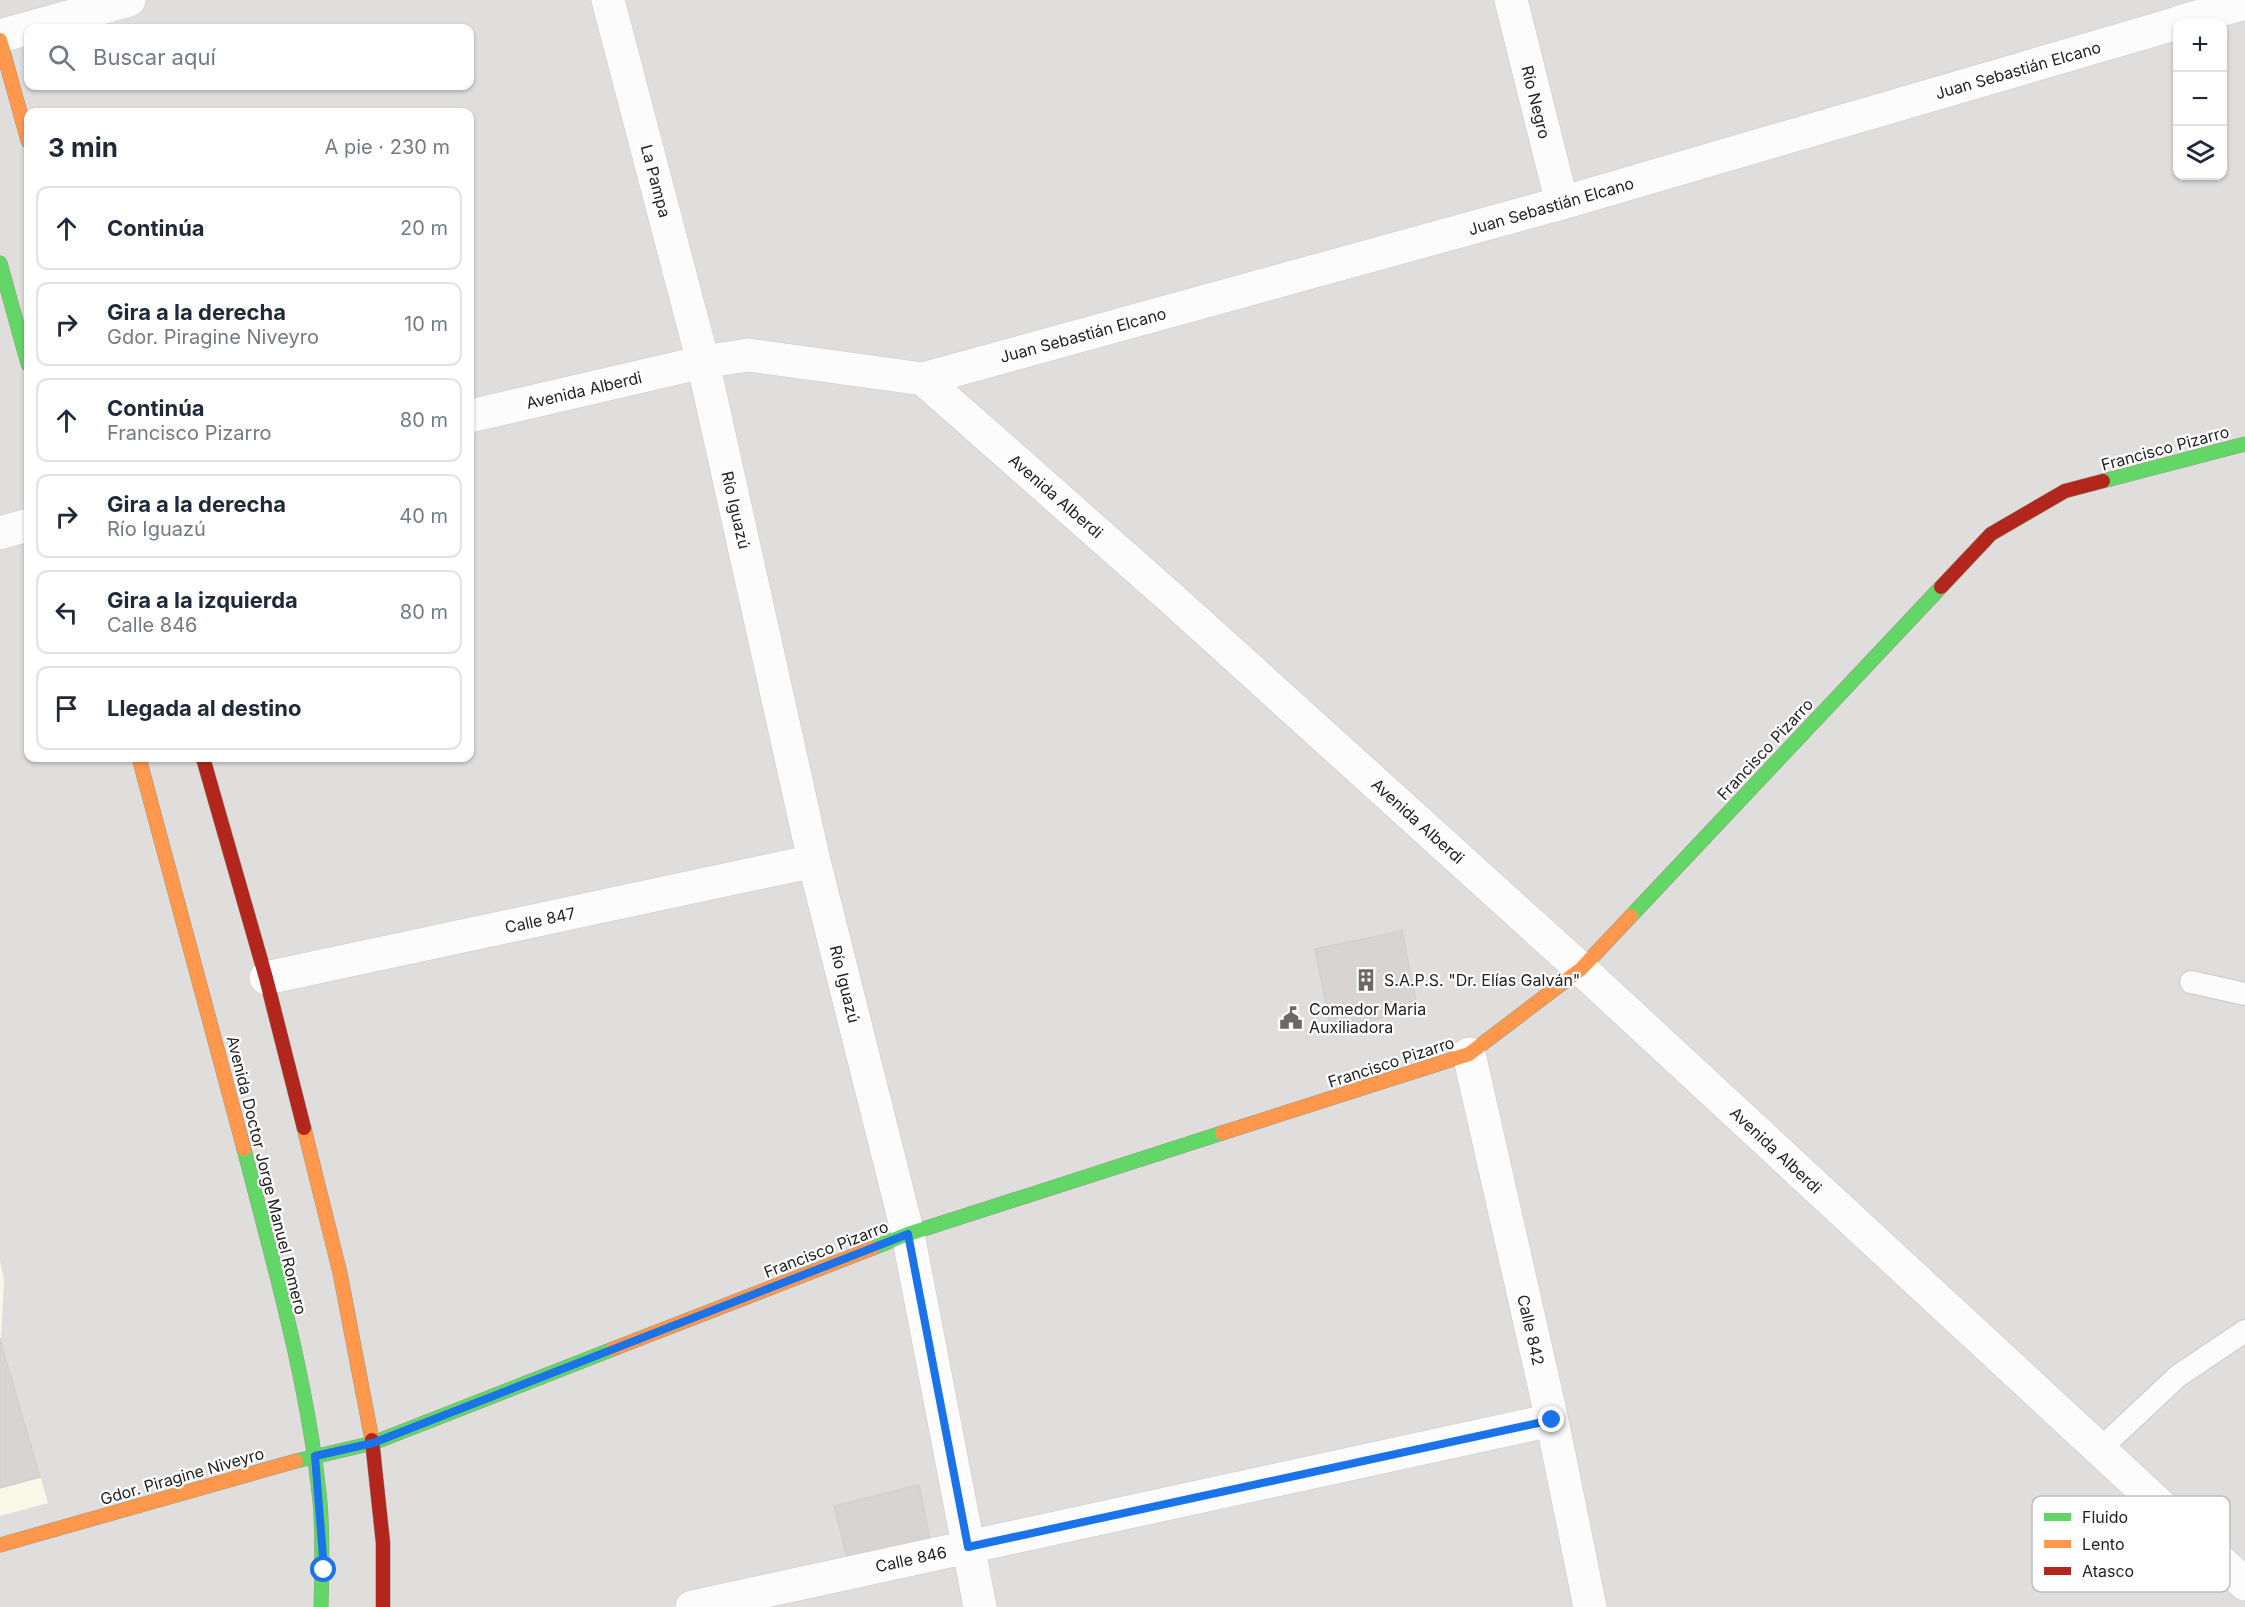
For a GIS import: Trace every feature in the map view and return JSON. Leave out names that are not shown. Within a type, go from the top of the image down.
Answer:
[{"type":"street","points":[[48,24],[129,0]]},
{"type":"street","name":"La Pampa","points":[[608,0],[703,362]]},
{"type":"street","name":"Río Negro","points":[[1511,0],[1562,203]]},
{"type":"street","name":"Juan Sebastián Elcano","points":[[2193,18],[2243,2]]},
{"type":"street","name":"Juan Sebastián Elcano","points":[[922,379],[1562,203],[2173,24]]},
{"type":"street","points":[[24,31],[0,38],[24,126]]},
{"type":"street","points":[[0,263],[24,350]]},
{"type":"street","name":"Avenida Alberdi","points":[[474,415],[703,362],[748,355],[922,379],[1170,597],[1581,969],[2149,1496]]},
{"type":"street","name":"Río Iguazú","points":[[703,362],[814,861],[908,1234],[980,1607]]},
{"type":"street","name":"Francisco Pizarro","points":[[373,1443],[908,1234],[1469,1054],[1581,969],[1991,534],[2065,491],[2245,444]]},
{"type":"street","points":[[0,533],[24,526]]},
{"type":"street","name":"Avenida Doctor Jorge Manuel Romero","points":[[139,762],[202,984],[285,1308],[315,1456],[324,1570],[321,1607]]},
{"type":"street","points":[[204,762],[266,978],[340,1273],[373,1443],[383,1543],[383,1607]]},
{"type":"street","name":"Calle 847","points":[[266,978],[814,861]]},
{"type":"street","name":"Calle 842","points":[[1469,1054],[1552,1420],[1590,1607]]},
{"type":"street","name":"Calle 846","points":[[692,1607],[1552,1420]]},
{"type":"street","name":"Gdor. Piragine Niveyro","points":[[0,1545],[315,1456],[373,1443]]},
{"type":"street","name":"Avenida Alberdi","points":[[2230,1570],[2245,1584]]},
{"type":"lane","points":[[2190,982],[2245,994]]},
{"type":"lane","points":[[2099,1450],[2178,1376],[2245,1331]]},
{"type":"shaded area","points":[[0,0],[2245,0],[2245,1607],[0,1607]]},
{"type":"shaded area","points":[[0,1260],[4,1281],[1,1338],[48,1503],[0,1516]]},
{"type":"building","name":"S.A.P.S. \"Dr. Elías Galván\"","points":[[1402,931],[1418,1010],[1331,1029],[1315,949]]},
{"type":"building","points":[[0,1338],[40,1477],[0,1488]]},
{"type":"building","points":[[919,1485],[931,1544],[848,1561],[834,1506]]},
{"type":"traffic: fast","points":[[0,263],[24,350]]},
{"type":"traffic: fast","points":[[2103,481],[2245,444]]},
{"type":"traffic: fast","points":[[1631,916],[1941,587]]},
{"type":"traffic: fast","points":[[873,1248],[908,1234],[1222,1133]]},
{"type":"traffic: fast","points":[[244,1149],[289,1324],[315,1457],[321,1515],[321,1607]]},
{"type":"traffic: fast","points":[[296,1461],[373,1443],[613,1349]]},
{"type":"traffic: slow","points":[[0,40],[24,127]]},
{"type":"traffic: slow","points":[[140,762],[244,1149]]},
{"type":"traffic: slow","points":[[1222,1133],[1469,1054],[1581,969],[1631,916]]},
{"type":"traffic: slow","points":[[304,1128],[340,1273],[372,1440]]},
{"type":"traffic: slow","points":[[613,1349],[873,1248]]},
{"type":"traffic: slow","points":[[0,1545],[296,1461]]},
{"type":"traffic: jam","points":[[1941,587],[1991,534],[2065,491],[2103,481]]},
{"type":"traffic: jam","points":[[204,762],[266,978],[304,1128]]},
{"type":"traffic: jam","points":[[372,1440],[383,1543],[383,1607]]},
{"type":"place","name":"S.A.P.S. \"Dr. Elías Galván\"","points":[[1366,980]]},
{"type":"place","name":"Comedor Maria Auxiliadora","points":[[1291,1018]]},
{"type":"route","points":[[324,1570],[315,1456],[373,1443],[908,1234],[968,1547],[1552,1420]]}]
